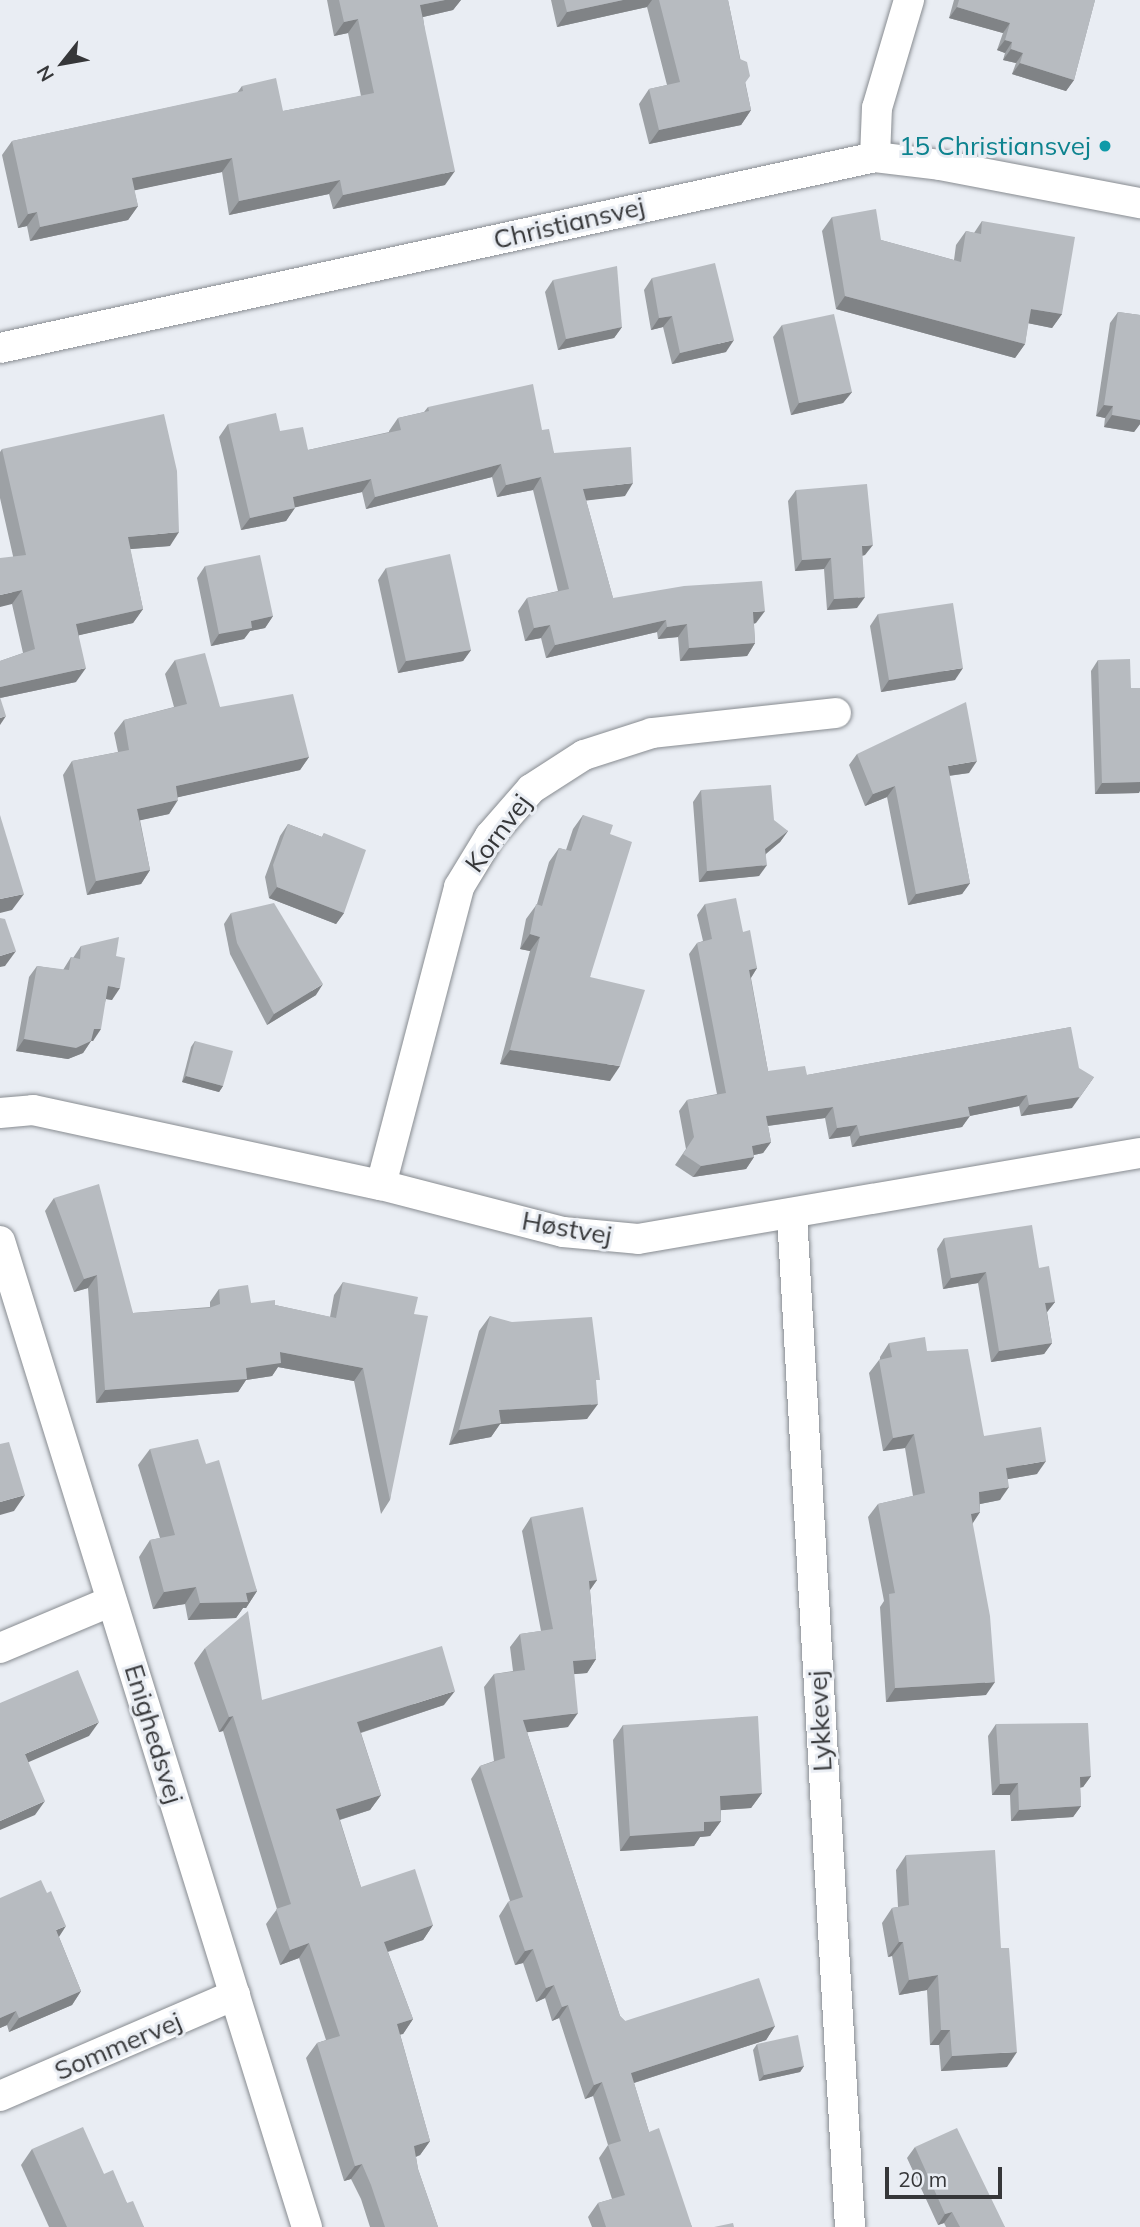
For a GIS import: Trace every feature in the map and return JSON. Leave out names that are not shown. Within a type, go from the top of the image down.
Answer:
[{"type":"street","points":[[875,157],[877,108],[909,0]]},
{"type":"street","name":"Christiansvej","points":[[0,348],[875,157],[940,164],[1140,203]]},
{"type":"street","name":"Kornvej","points":[[381,1185],[458,887],[490,836],[531,789],[584,755],[652,733],[836,713]]},
{"type":"street","name":"Høstvej","points":[[0,1113],[33,1110],[381,1185],[563,1233],[638,1239],[792,1215],[1140,1153]]},
{"type":"street","name":"Lykkevej","points":[[792,1215],[850,2227]]},
{"type":"street","name":"Enighedsvej","points":[[0,1241],[307,2227]]},
{"type":"street","points":[[0,1647],[112,1601]]},
{"type":"street","name":"Sommervej","points":[[0,2096],[235,1995]]},
{"type":"building","points":[[339,0],[445,0],[420,5],[455,171],[343,195],[340,180],[239,201],[232,158],[132,178],[138,206],[40,227],[37,212],[28,214],[12,141],[243,91],[242,86],[276,78],[283,111],[374,93],[358,19],[344,22]]},
{"type":"building","points":[[564,0],[623,0],[567,12]]},
{"type":"building","points":[[659,0],[728,0],[740,59],[747,62],[750,76],[745,83],[751,110],[659,130],[649,89],[680,82]]},
{"type":"building","points":[[959,0],[1095,0],[1074,80],[1020,63],[1023,53],[1011,49],[1012,42],[1005,40],[1010,23],[957,7]]},
{"type":"building","points":[[876,209],[881,240],[961,262],[966,231],[981,234],[982,221],[1075,237],[1062,314],[1031,309],[1025,344],[845,296],[832,217]]},
{"type":"building","points":[[715,263],[734,340],[680,353],[672,316],[659,318],[652,278]]},
{"type":"building","points":[[617,266],[622,327],[566,339],[553,280]]},
{"type":"building","points":[[1118,312],[1140,315],[1140,420],[1112,415],[1113,406],[1104,405]]},
{"type":"building","points":[[834,314],[852,392],[799,403],[782,325]]},
{"type":"building","points":[[533,384],[542,430],[549,429],[554,453],[631,447],[633,483],[583,489],[613,598],[684,586],[762,581],[765,611],[753,612],[755,643],[689,648],[687,624],[667,627],[666,620],[555,645],[550,625],[534,628],[527,598],[569,589],[541,477],[506,485],[501,464],[375,497],[371,479],[293,497],[295,508],[250,518],[228,424],[276,413],[280,431],[303,427],[308,450],[401,430],[398,418],[429,411],[428,407]]},
{"type":"building","points":[[164,414],[177,471],[179,532],[128,537],[143,609],[76,624],[86,668],[0,687],[0,661],[35,649],[22,590],[0,595],[0,558],[26,555],[2,449]]},
{"type":"building","points":[[867,484],[873,545],[862,546],[865,597],[834,599],[831,558],[802,560],[796,490]]},
{"type":"building","points":[[450,554],[471,650],[406,661],[386,568]]},
{"type":"building","points":[[260,555],[273,616],[251,621],[252,628],[219,634],[205,566]]},
{"type":"building","points":[[953,603],[963,668],[889,680],[878,614]]},
{"type":"building","points":[[205,653],[220,707],[293,694],[309,757],[176,786],[178,800],[137,809],[150,870],[96,881],[72,761],[129,750],[124,720],[187,704],[175,660]]},
{"type":"building","points":[[1130,659],[1131,688],[1140,688],[1140,782],[1102,783],[1098,660]]},
{"type":"building","points":[[0,697],[6,716],[0,718]]},
{"type":"building","points":[[966,702],[977,761],[948,766],[970,883],[916,894],[895,786],[873,794],[857,754]]},
{"type":"building","points":[[771,785],[774,820],[788,831],[765,849],[767,865],[707,871],[701,790]]},
{"type":"building","points":[[0,815],[24,894],[0,899]]},
{"type":"building","points":[[583,815],[613,825],[610,834],[632,842],[590,977],[645,990],[620,1066],[510,1050],[540,937],[530,934],[536,904],[542,906],[559,848],[571,851]]},
{"type":"building","points":[[288,824],[322,837],[324,833],[366,850],[344,913],[277,887],[273,865]]},
{"type":"building","points":[[736,898],[743,932],[750,930],[757,968],[749,970],[768,1071],[805,1066],[807,1075],[1071,1027],[1079,1068],[1094,1077],[1080,1097],[1029,1105],[1027,1095],[968,1107],[970,1116],[860,1136],[857,1125],[837,1128],[833,1107],[766,1116],[771,1142],[752,1146],[754,1157],[701,1166],[683,1154],[694,1137],[687,1100],[726,1093],[697,943],[712,939],[705,904]]},
{"type":"building","points":[[274,903],[323,984],[274,1014],[237,943],[231,913]]},
{"type":"building","points":[[0,918],[5,919],[16,951],[0,956]]},
{"type":"building","points":[[119,937],[116,956],[125,958],[120,988],[108,986],[101,1029],[94,1029],[91,1041],[76,1048],[24,1039],[37,966],[69,970],[71,957],[80,959],[81,946]]},
{"type":"building","points":[[195,1041],[233,1051],[223,1086],[186,1076]]},
{"type":"building","points":[[99,1184],[133,1313],[209,1308],[220,1304],[219,1289],[248,1285],[251,1303],[275,1300],[275,1305],[336,1318],[343,1282],[418,1297],[414,1314],[428,1316],[390,1500],[363,1368],[280,1352],[281,1363],[246,1368],[247,1379],[105,1390],[97,1275],[84,1279],[54,1198]]},
{"type":"building","points":[[1032,1225],[1039,1268],[1049,1266],[1055,1302],[1045,1303],[1052,1343],[999,1351],[986,1272],[951,1278],[944,1238]]},
{"type":"building","points":[[490,1316],[512,1322],[592,1317],[600,1380],[596,1380],[598,1404],[499,1410],[501,1423],[459,1430]]},
{"type":"building","points":[[925,1337],[927,1351],[968,1349],[984,1436],[1041,1427],[1046,1461],[1006,1468],[1009,1487],[979,1492],[980,1512],[971,1514],[990,1616],[995,1682],[895,1688],[889,1594],[895,1593],[878,1504],[925,1493],[914,1434],[893,1438],[879,1360],[892,1357],[889,1343]]},
{"type":"building","points":[[198,1439],[206,1464],[219,1460],[257,1591],[246,1593],[248,1602],[200,1603],[196,1587],[164,1592],[150,1540],[175,1535],[150,1449]]},
{"type":"building","points":[[9,1442],[25,1495],[0,1502],[0,1444]]},
{"type":"building","points":[[583,1507],[597,1580],[589,1581],[596,1659],[573,1661],[578,1713],[523,1720],[620,2016],[625,2021],[759,1978],[775,2026],[631,2073],[649,2132],[659,2128],[692,2227],[606,2227],[598,2203],[625,2195],[608,2145],[621,2141],[602,2082],[594,2085],[568,2005],[562,2007],[554,1985],[546,1988],[533,1949],[525,1951],[508,1902],[523,1897],[480,1766],[505,1758],[494,1674],[525,1670],[520,1634],[553,1629],[531,1517]]},
{"type":"building","points":[[248,1611],[262,1700],[442,1646],[455,1691],[357,1722],[381,1795],[336,1809],[361,1887],[415,1869],[433,1925],[384,1942],[413,2019],[397,2024],[430,2141],[414,2146],[418,2169],[438,2227],[385,2227],[362,2164],[355,2166],[317,2043],[340,2036],[309,1943],[290,1950],[276,1909],[291,1904],[233,1716],[229,1717],[205,1648]]},
{"type":"building","points":[[78,1670],[99,1722],[25,1754],[45,1801],[0,1821],[0,1703]]},
{"type":"building","points":[[758,1716],[762,1793],[720,1796],[721,1821],[704,1822],[704,1831],[630,1836],[623,1725]]},
{"type":"building","points":[[1088,1723],[1091,1776],[1080,1777],[1081,1806],[1019,1810],[1018,1783],[1000,1784],[996,1724]]},
{"type":"building","points":[[995,1850],[1001,1948],[1009,1948],[1017,2052],[952,2056],[950,2030],[941,2030],[938,1975],[909,1980],[903,1942],[899,1942],[892,1908],[909,1905],[906,1855]]},
{"type":"building","points":[[41,1880],[47,1893],[51,1891],[66,1926],[56,1930],[81,1991],[19,2018],[16,2011],[0,2018],[0,1898]]},
{"type":"building","points":[[798,2035],[804,2066],[764,2075],[757,2044]]},
{"type":"building","points":[[83,2127],[104,2174],[113,2170],[127,2203],[133,2201],[144,2227],[67,2227],[32,2149]]},
{"type":"building","points":[[957,2128],[1005,2227],[960,2227],[952,2212],[945,2214],[915,2147]]},
{"type":"building","points":[[733,2223],[734,2227],[714,2227]]},
{"type":"place","name":"15 Christiansvej","points":[[1105,146]]}]
